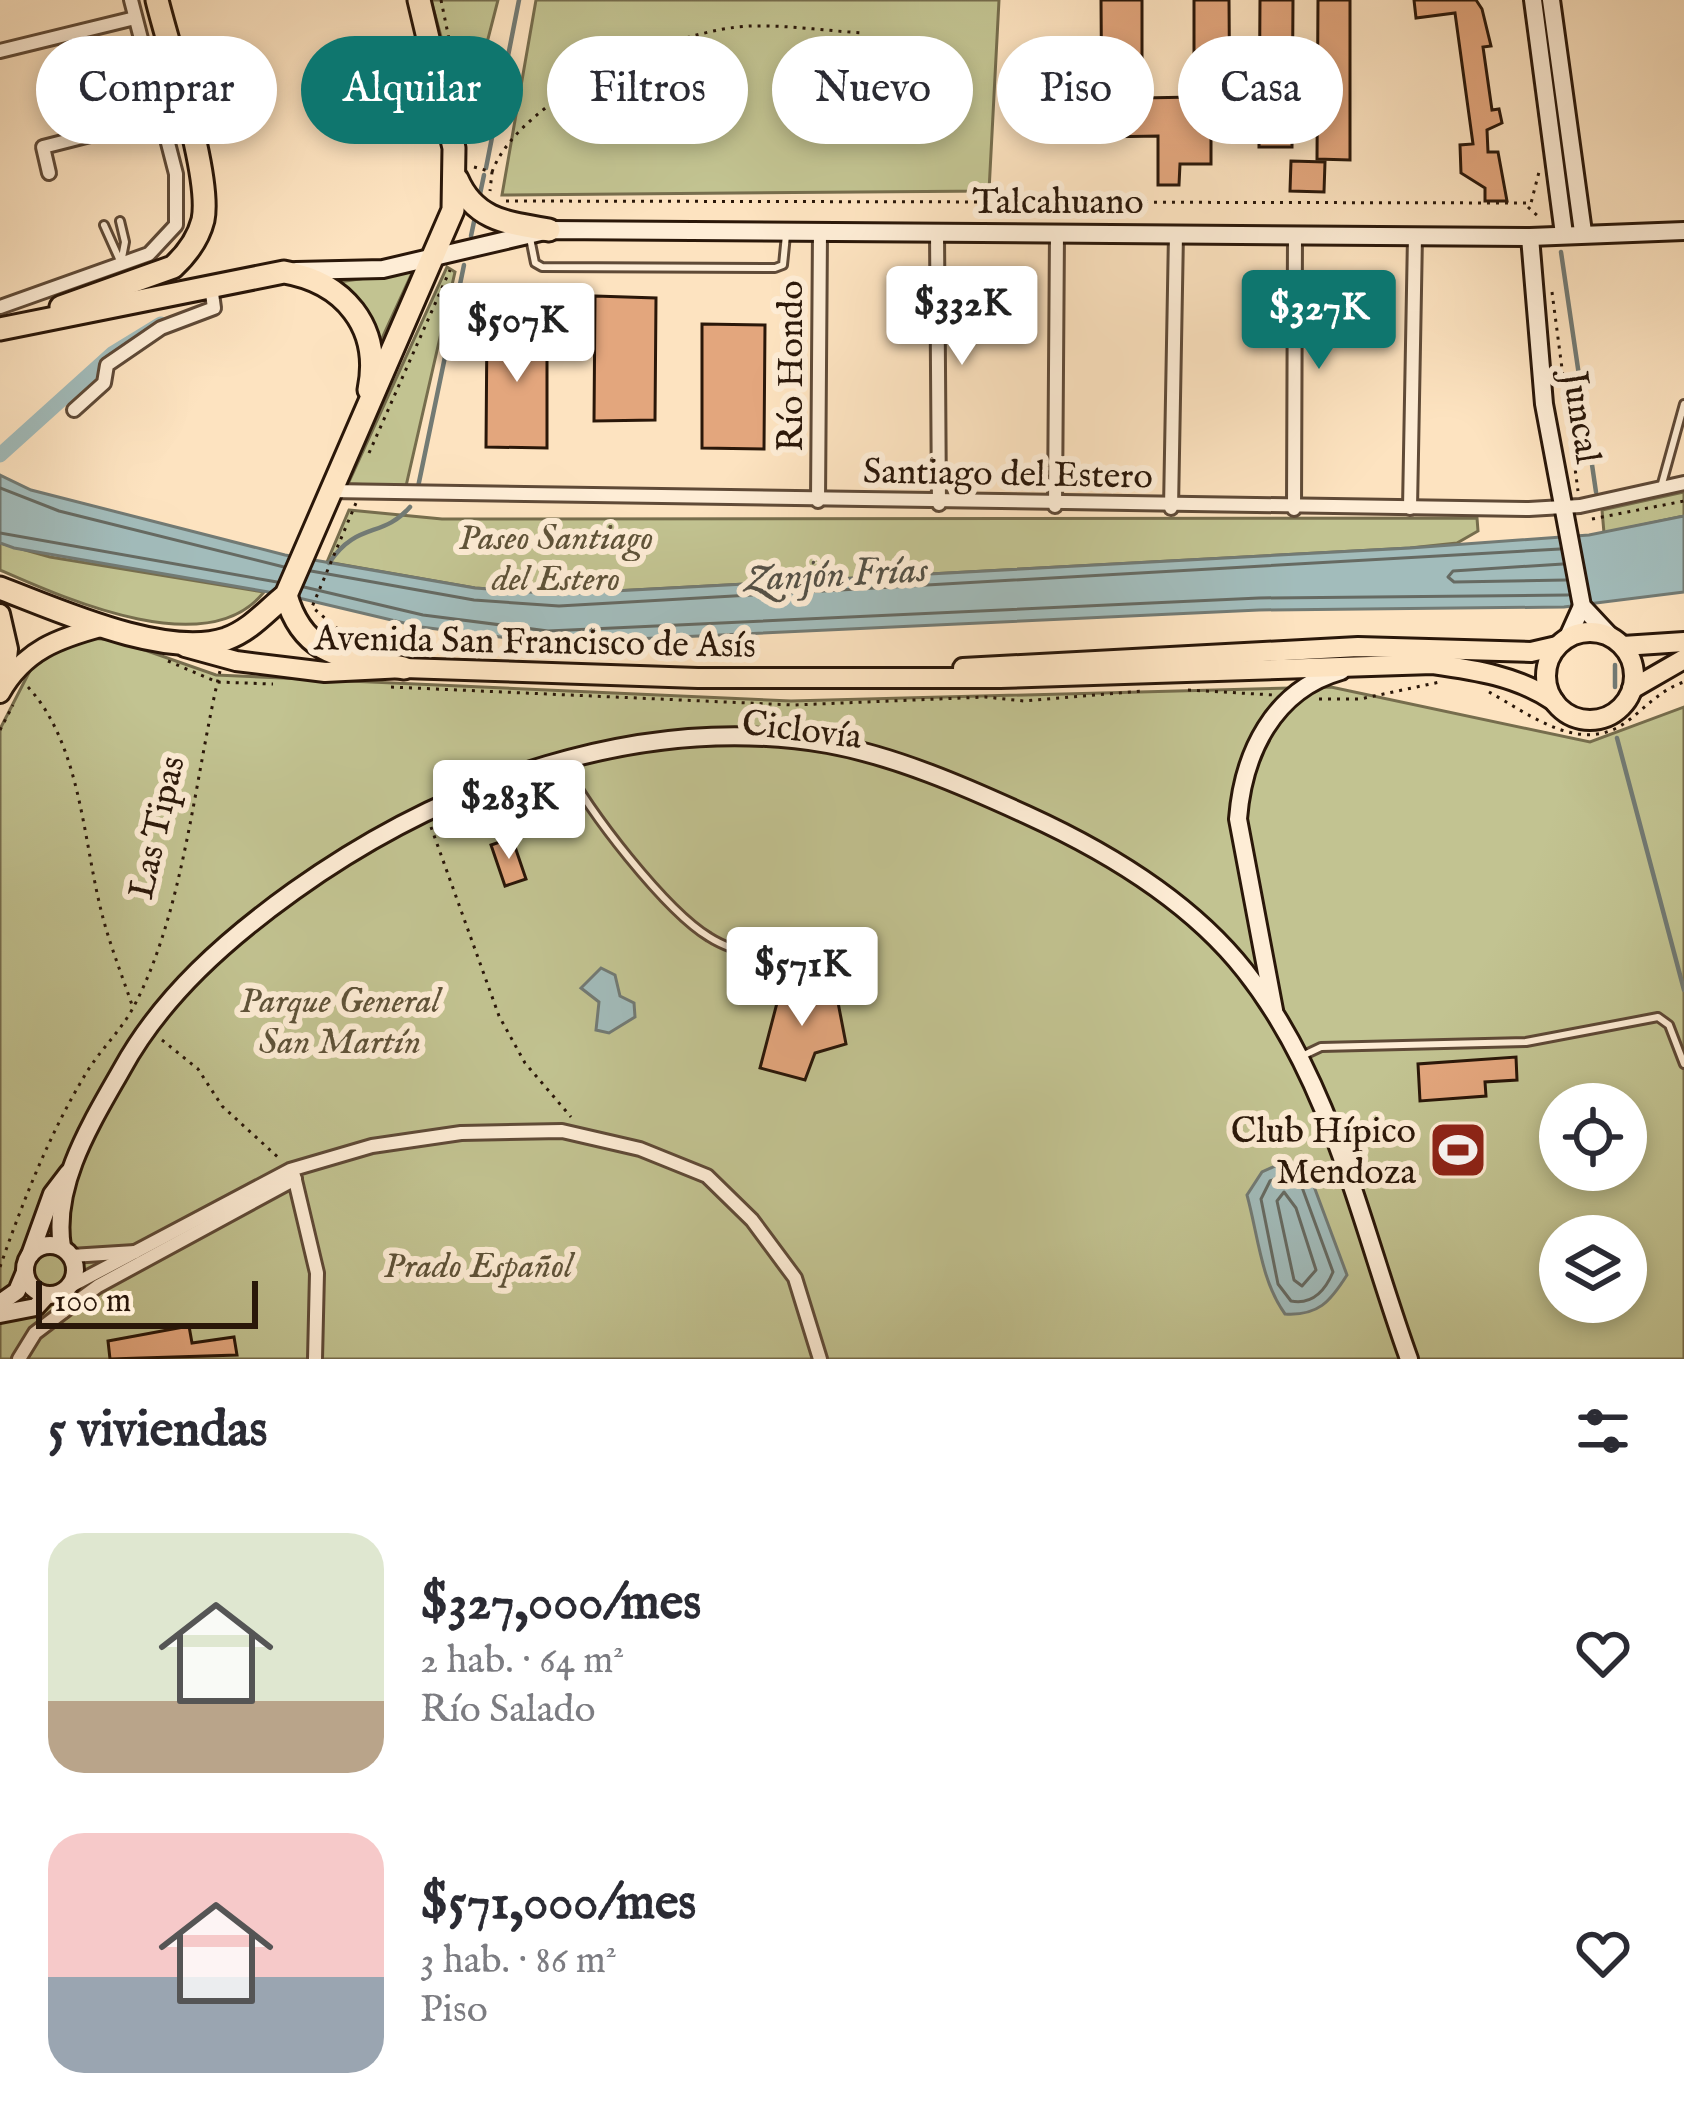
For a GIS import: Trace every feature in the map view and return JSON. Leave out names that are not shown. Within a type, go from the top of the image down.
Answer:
[{"type":"highway","points":[[0,328],[172,267],[196,240],[203,190],[157,0]]},
{"type":"highway","points":[[418,0],[462,188],[499,222],[539,232]]},
{"type":"highway","points":[[0,588],[104,626],[200,642],[230,638],[286,596],[364,414],[445,255],[462,188]]},
{"type":"highway","points":[[0,328],[284,272],[328,284],[359,315],[372,367],[364,414]]},
{"type":"highway","points":[[286,596],[294,622],[319,647],[404,668]]},
{"type":"main road","points":[[0,614],[8,649],[9,687]]},
{"type":"main road","points":[[9,687],[49,643],[104,626]]},
{"type":"main road","points":[[1597,632],[1617,642],[1631,659],[1632,688],[1626,701],[1604,717],[1576,717],[1554,700],[1546,670],[1563,641],[1597,632]]},
{"type":"main road","name":"Avenida San Francisco de Asís","points":[[146,635],[223,658],[325,672],[404,668],[698,678],[926,674],[1000,678],[1360,666],[1475,669],[1526,685],[1554,700]]},
{"type":"main road","name":"Avenida San Francisco de Asís","points":[[926,674],[1024,662],[1411,646],[1531,652],[1563,641]]},
{"type":"main road","points":[[1617,642],[1684,642]]},
{"type":"main road","points":[[1632,688],[1684,659]]},
{"type":"street","points":[[131,0],[140,36]]},
{"type":"street","points":[[1545,1],[1573,233]]},
{"type":"street","points":[[0,51],[135,18]]},
{"type":"street","points":[[50,173],[43,148],[58,144]]},
{"type":"street","points":[[0,307],[149,254],[169,238],[178,213],[168,144]]},
{"type":"street","name":"Talcahuano","points":[[445,255],[539,232],[1537,236],[1684,231]]},
{"type":"street","name":"Río Hondo","points":[[818,501],[820,232]]},
{"type":"street","points":[[937,232],[939,504]]},
{"type":"street","points":[[1055,506],[1057,233]]},
{"type":"street","points":[[1171,508],[1176,234]]},
{"type":"street","points":[[1294,509],[1295,235]]},
{"type":"street","points":[[1410,508],[1415,236]]},
{"type":"street","name":"Juncal","points":[[1537,236],[1544,404],[1572,506],[1570,536],[1582,606]]},
{"type":"street","points":[[284,272],[367,271],[445,255]]},
{"type":"street","points":[[74,410],[104,383],[107,365],[161,328],[214,308],[211,286]]},
{"type":"street","name":"Santiago del Estero","points":[[329,491],[1294,509],[1572,506],[1684,483]]},
{"type":"street","points":[[1563,641],[1582,606],[1617,642]]},
{"type":"street","points":[[1276,1017],[1238,819],[1246,764],[1259,738],[1293,696],[1324,676],[1360,666]]},
{"type":"street","points":[[0,1303],[17,1291],[52,1194],[72,1167],[147,1023],[260,916],[346,854],[425,811],[562,760],[641,744],[754,737],[831,745],[972,789],[1077,838],[1153,886],[1233,958],[1276,1017],[1298,1058],[1345,1173],[1409,1359]]},
{"type":"street","points":[[0,1315],[36,1307],[293,1175],[372,1146],[461,1133],[562,1131],[640,1149],[707,1176],[752,1220],[795,1278],[820,1359]]},
{"type":"street","points":[[19,1359],[76,1269],[60,1218],[72,1167]]},
{"type":"street","points":[[27,1263],[34,1289],[60,1296],[98,1286],[293,1175]]},
{"type":"street","points":[[293,1175],[317,1273],[315,1359]]},
{"type":"street","points":[[27,1263],[44,1245],[67,1252],[142,1252]]},
{"type":"lane","points":[[120,221],[125,242],[121,263]]},
{"type":"lane","points":[[104,225],[121,263]]},
{"type":"lane","points":[[539,232],[535,263],[542,267],[775,268],[783,265],[786,232]]},
{"type":"lane","points":[[1660,488],[1684,404]]},
{"type":"lane","points":[[562,760],[580,796],[654,885],[708,937],[780,964]]},
{"type":"lane","points":[[1298,1058],[1322,1047],[1526,1042],[1642,1017],[1669,1025],[1684,1064]]},
{"type":"path","points":[[864,34],[750,26],[658,47],[612,68],[520,128],[501,148],[490,191],[500,201],[1532,202],[1539,166]]},
{"type":"path","points":[[462,188],[472,166],[492,172]]},
{"type":"path","points":[[1528,207],[1542,220],[1537,236]]},
{"type":"path","points":[[314,602],[445,255]]},
{"type":"path","points":[[1550,280],[1572,506],[1595,521],[1684,500]]},
{"type":"path","name":"Las Tipas","points":[[0,1267],[26,1190],[85,1073],[133,1008],[185,844],[223,658]]},
{"type":"path","points":[[9,687],[44,707],[66,757],[103,920],[133,1008]]},
{"type":"path","points":[[425,811],[500,1016],[525,1063],[588,1137]]},
{"type":"path","points":[[170,1024],[160,1038],[198,1069],[222,1106],[293,1175]]},
{"type":"green space","points":[[431,0],[498,0],[489,36],[441,36]]},
{"type":"green space","points":[[536,0],[999,0],[989,191],[502,195],[511,144],[523,144],[523,75]]},
{"type":"green space","points":[[447,267],[455,272],[406,486],[348,484]]},
{"type":"green space","points":[[413,271],[379,345],[365,307],[339,282]]},
{"type":"green space","points":[[1684,492],[1684,516],[1604,533],[1602,510]]},
{"type":"green space","name":"Paseo Santiago del Estero","points":[[349,510],[442,519],[1477,518],[1478,531],[1457,543],[1410,548],[558,594],[475,588],[327,562]]},
{"type":"green space","points":[[0,543],[50,557],[264,592],[239,613],[208,623],[136,618],[61,596],[0,570]]},
{"type":"green space","name":"Parque General San Martín","points":[[86,638],[116,640],[216,675],[791,701],[1331,687],[1590,742],[1684,707],[1684,1359],[0,1359],[0,729],[37,657]]},
{"type":"water","points":[[0,475],[31,490],[285,555],[475,588],[558,594],[1410,548],[1589,535],[1684,516],[1684,592],[1564,607],[1259,610],[547,643],[421,627],[286,595],[14,548],[0,543]]},
{"type":"water","points":[[601,968],[615,975],[620,996],[634,1003],[635,1017],[609,1033],[596,1030],[599,1002],[581,988]]},
{"type":"water","points":[[1286,1161],[1306,1165],[1347,1275],[1322,1305],[1296,1314],[1285,1314],[1270,1287],[1247,1195],[1262,1172]]},
{"type":"building","points":[[1101,0],[1142,0],[1142,36],[1101,36]]},
{"type":"building","points":[[1194,0],[1229,0],[1229,36],[1194,36]]},
{"type":"building","points":[[1260,0],[1293,0],[1293,36],[1260,36]]},
{"type":"building","points":[[1318,0],[1350,0],[1350,160],[1317,159],[1317,144],[1343,144],[1343,36],[1318,36]]},
{"type":"building","points":[[1414,0],[1476,0],[1482,9],[1491,46],[1483,47],[1492,110],[1499,109],[1502,123],[1487,130],[1488,152],[1498,152],[1507,201],[1485,201],[1485,188],[1461,173],[1460,145],[1473,144],[1455,13],[1416,18]]},
{"type":"building","points":[[1178,97],[1178,144],[1211,144],[1211,164],[1180,164],[1179,185],[1158,185],[1158,136],[1154,136],[1154,98]]},
{"type":"building","points":[[1259,144],[1292,144],[1292,147]]},
{"type":"building","points":[[1291,161],[1325,162],[1324,192],[1290,191]]},
{"type":"building","points":[[595,296],[656,298],[655,420],[594,421]]},
{"type":"building","points":[[487,322],[547,323],[547,448],[486,447]]},
{"type":"building","points":[[702,324],[765,325],[764,449],[702,448]]},
{"type":"building","points":[[512,838],[526,879],[505,886],[491,845]]},
{"type":"building","points":[[783,980],[836,992],[846,1044],[815,1053],[805,1080],[760,1068]]},
{"type":"building","points":[[1516,1057],[1517,1080],[1485,1082],[1486,1096],[1420,1101],[1418,1064]]},
{"type":"building","points":[[189,1326],[192,1343],[234,1337],[237,1355],[110,1359],[108,1341]]},
{"type":"waterway","points":[[486,168],[519,0]]},
{"type":"waterway","points":[[480,194],[484,175]]},
{"type":"waterway","points":[[471,236],[475,217]]},
{"type":"waterway","points":[[1561,252],[1596,492]]},
{"type":"waterway","points":[[418,487],[464,265]]},
{"type":"waterway","points":[[0,455],[112,354],[161,324]]},
{"type":"waterway","points":[[329,563],[350,541],[400,517],[410,507]]},
{"type":"waterway","points":[[1615,665],[1615,687]]},
{"type":"waterway","points":[[1617,738],[1684,990]]},
{"type":"place","name":"Club Hípico Mendoza","points":[[1458,1150]]},
{"type":"water label","name":"Zanjón Frías","points":[[836,572]]},
{"type":"park label","name":"Prado Español","points":[[478,1264]]}]
